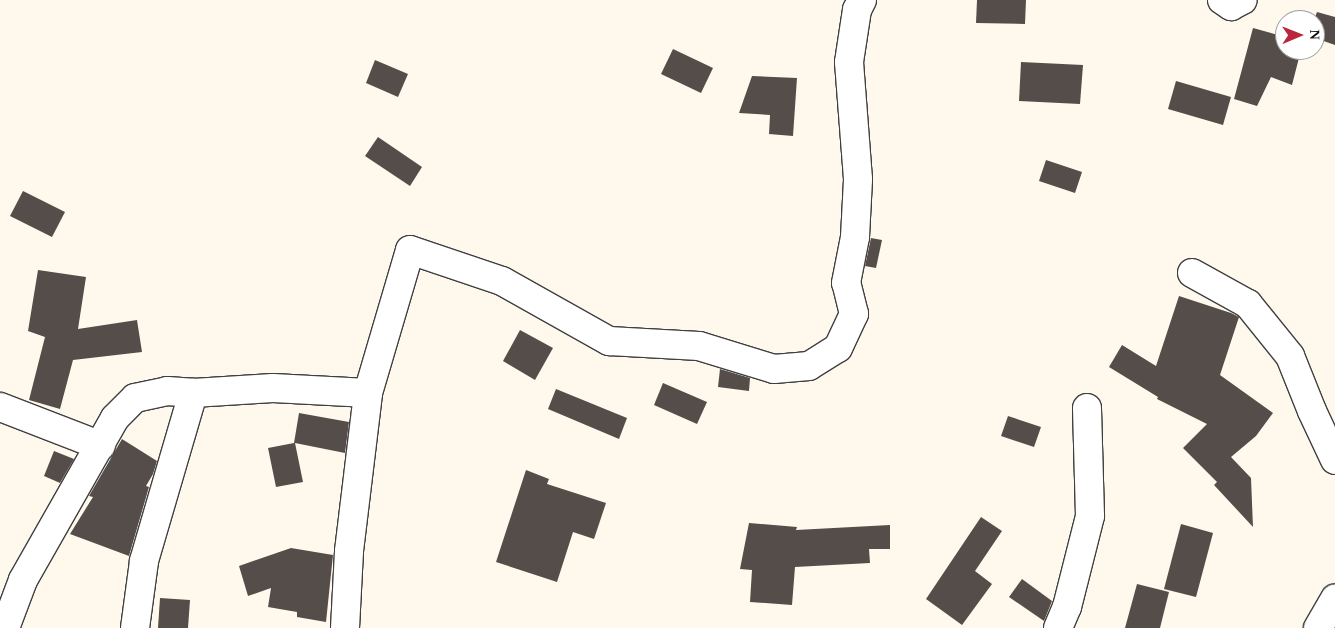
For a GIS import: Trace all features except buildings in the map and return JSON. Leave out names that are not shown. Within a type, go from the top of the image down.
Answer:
[{"type":"street","points":[[345,628],[349,551],[368,393],[410,250],[502,281],[609,341],[699,346],[774,369],[809,366],[838,348],[854,314],[846,284],[854,237],[858,179],[849,62],[857,10],[862,0]]},
{"type":"street","points":[[1222,0],[1231,6],[1243,0]]},
{"type":"street","points":[[1192,273],[1248,304],[1290,356],[1312,411],[1335,460]]},
{"type":"street","points":[[5,628],[23,580],[116,418],[134,398],[168,391],[194,393],[273,388],[368,393]]},
{"type":"street","points":[[135,628],[144,561],[194,393]]},
{"type":"street","points":[[0,407],[101,446]]},
{"type":"street","points":[[1058,628],[1067,607],[1090,516],[1087,408]]},
{"type":"street","points":[[1318,628],[1335,598]]}]
